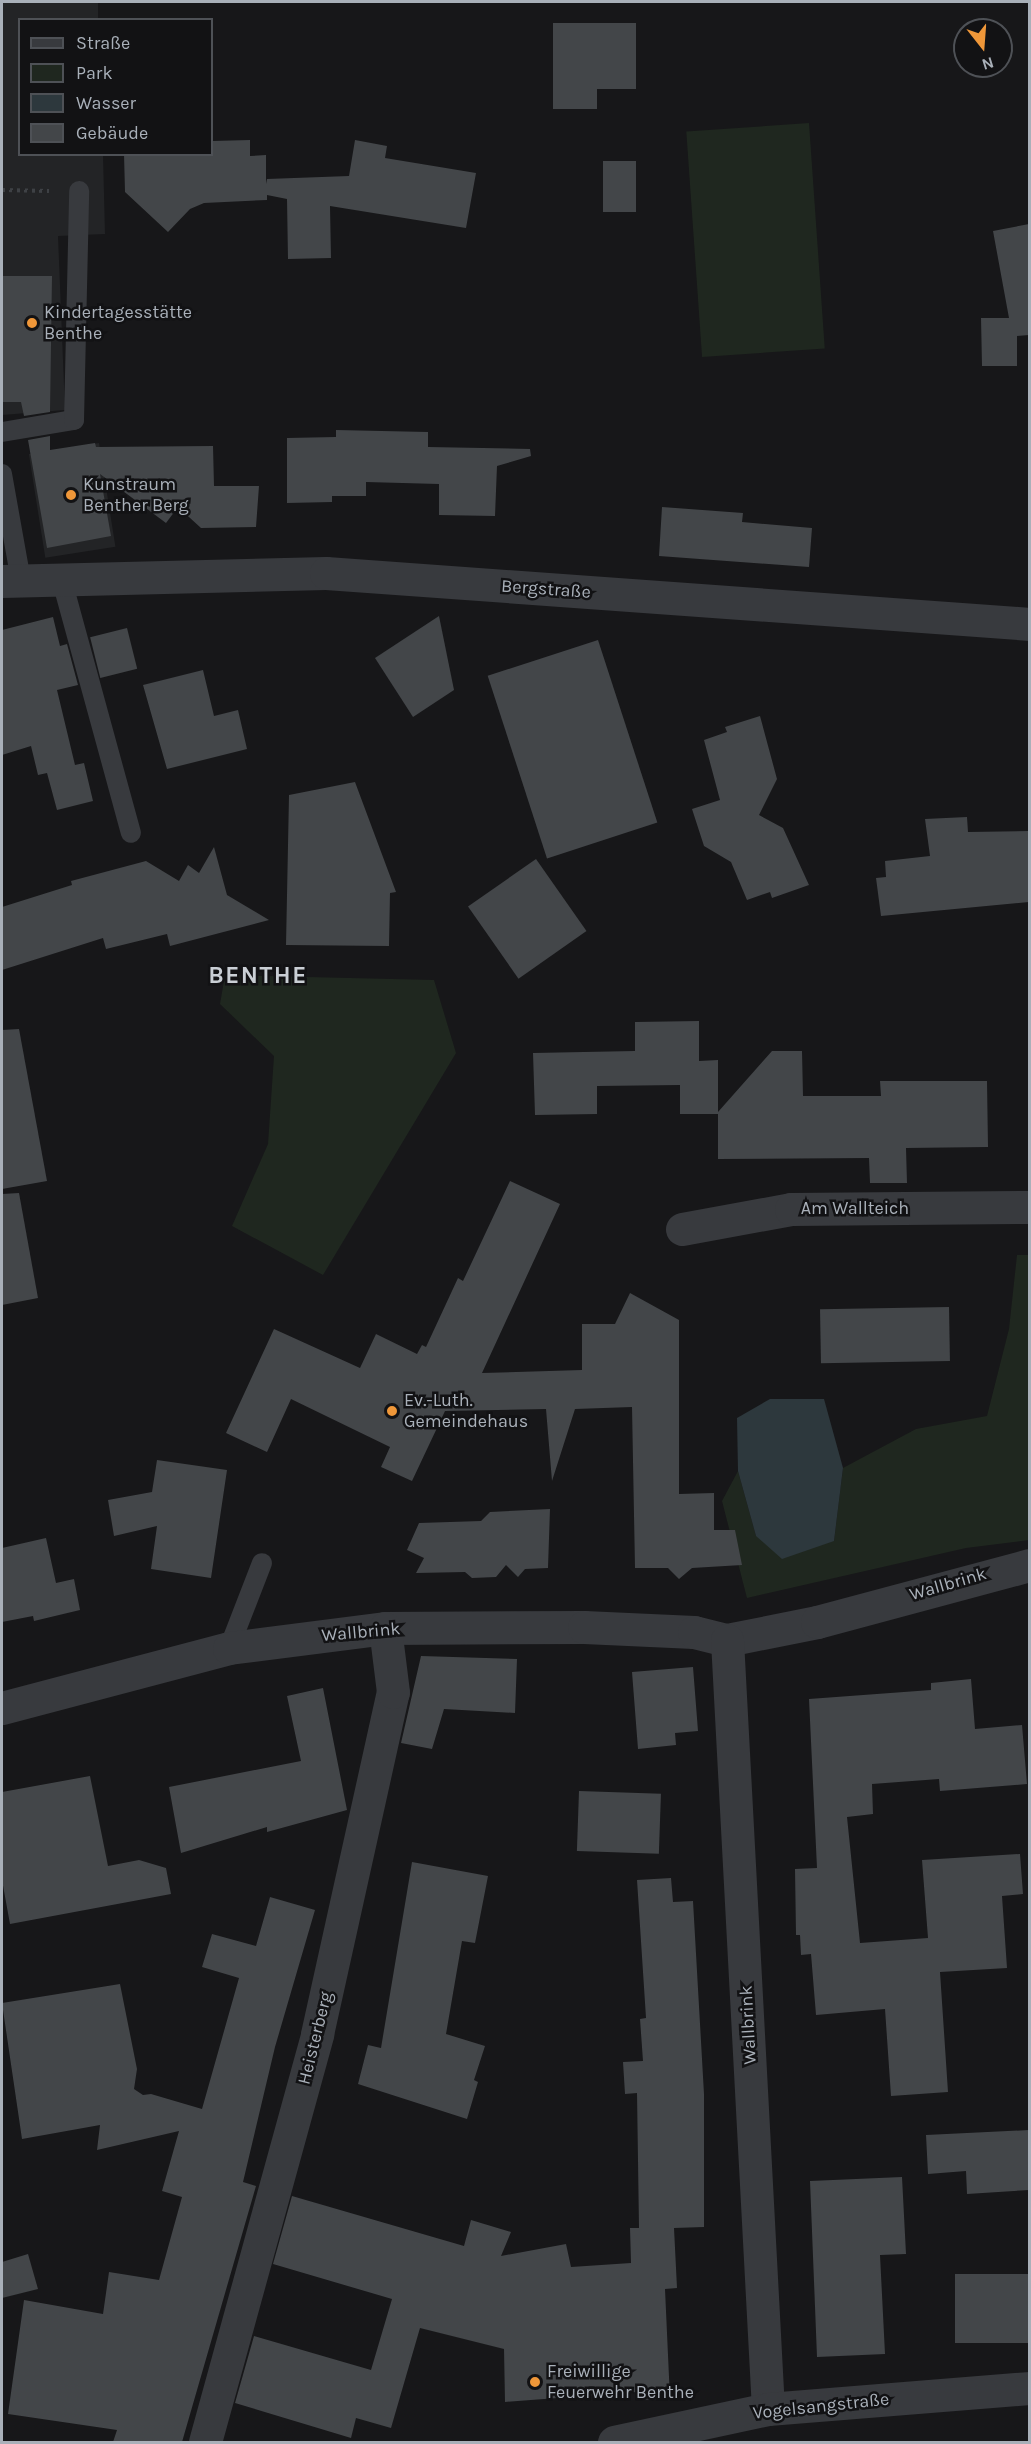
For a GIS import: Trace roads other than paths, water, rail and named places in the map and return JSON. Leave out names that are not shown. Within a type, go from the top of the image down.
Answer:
[{"type":"street","name":"Bergstraße","points":[[11,581],[326,573],[1029,624]]},
{"type":"street","name":"Am Wallteich","points":[[682,1229],[791,1209],[1029,1207]]},
{"type":"street","name":"Wallbrink","points":[[2,1708],[229,1648],[385,1628],[584,1627],[694,1632],[727,1640],[817,1622],[1029,1564]]},
{"type":"street","name":"Heisterberg","points":[[205,2442],[317,2034],[393,1692],[385,1628]]},
{"type":"street","name":"Wallbrink","points":[[727,1640],[768,2409]]},
{"type":"street","name":"Vogelsangstraße","points":[[614,2442],[768,2409],[1029,2388]]},
{"type":"lane","points":[[2,432],[74,420],[79,191]]},
{"type":"lane","points":[[2,474],[11,581]]},
{"type":"lane","points":[[62,580],[131,833]]},
{"type":"lane","points":[[229,1648],[262,1563]]},
{"type":"water","points":[[770,1399],[824,1399],[843,1468],[834,1541],[782,1559],[756,1536],[738,1471],[737,1418]]},
{"type":"place","name":"Kindertagesstätte Benthe","points":[[32,323]]},
{"type":"place","name":"Kunstraum Benther Berg","points":[[71,495]]},
{"type":"place","name":"Ev.-Luth. Gemeindehaus","points":[[392,1411]]},
{"type":"place","name":"Freiwillige Feuerwehr Benthe","points":[[535,2382]]},
{"type":"district","name":"BENTHE","points":[[258,976]]}]
